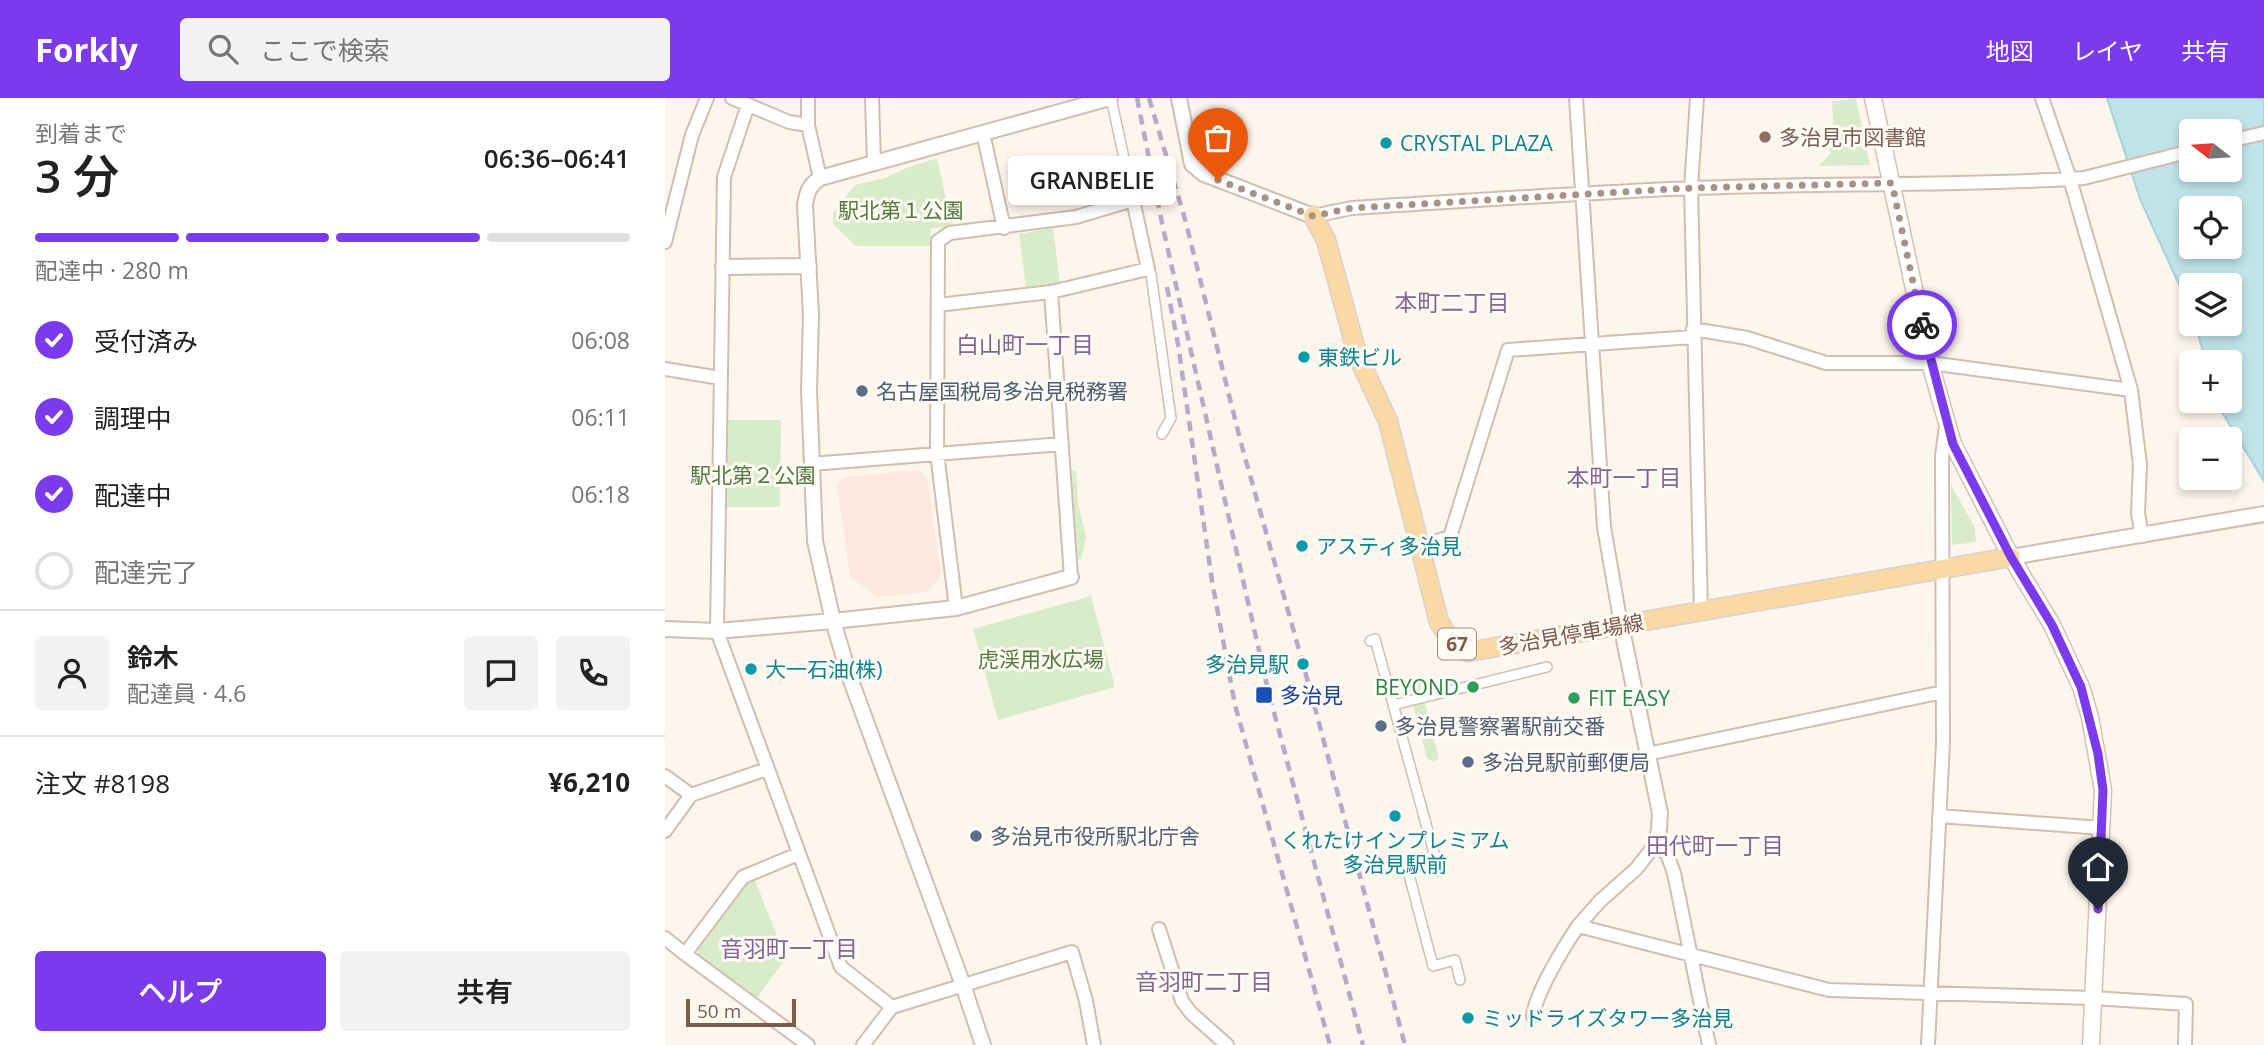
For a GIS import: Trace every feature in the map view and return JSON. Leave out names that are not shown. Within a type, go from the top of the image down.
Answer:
[{"type":"main road","points":[[1873,98],[1930,363],[1953,444],[2011,557],[2052,625],[2081,687],[2098,754],[2103,790],[2091,1045]]},
{"type":"main road","name":"多治見停車場線","points":[[1313,216],[1326,240],[1358,357],[1388,421],[1439,622],[1450,639],[1468,652],[2011,557]]},
{"type":"street","points":[[665,243],[692,135],[707,98]]},
{"type":"street","points":[[732,98],[789,122],[808,125]]},
{"type":"street","points":[[808,98],[808,125],[820,178]]},
{"type":"street","points":[[872,98],[874,162]]},
{"type":"street","points":[[983,1045],[964,985],[850,678],[815,541],[811,464],[809,266],[805,205],[811,185],[820,178],[874,162],[1110,98],[1151,274],[1163,345],[1171,418],[1162,434]]},
{"type":"street","points":[[1179,98],[1192,164],[1204,174],[1313,216],[1352,208],[1691,188],[1892,183],[1984,184],[2077,178],[2179,154]]},
{"type":"street","points":[[1533,1016],[1545,986],[1579,926],[1600,901],[1636,869],[1655,845],[1660,813],[1621,625],[1604,527],[1576,98]]},
{"type":"street","points":[[1697,98],[1691,188],[1701,611]]},
{"type":"street","points":[[2042,98],[2077,178],[2131,390],[2140,465],[2138,513],[2142,536]]},
{"type":"street","points":[[748,105],[724,177],[717,631],[842,967],[892,1007]]},
{"type":"street","points":[[982,133],[1004,228]]},
{"type":"street","points":[[2242,138],[2264,133]]},
{"type":"street","points":[[956,608],[937,453],[938,241],[950,233],[1076,217],[1133,200]]},
{"type":"street","points":[[723,267],[809,266]]},
{"type":"street","points":[[938,304],[1051,292],[1148,269]]},
{"type":"street","points":[[665,629],[717,631],[956,608],[1071,577],[1051,292]]},
{"type":"street","points":[[1421,546],[1450,537],[1508,350],[1693,333],[1747,338],[1826,363],[1930,363],[2131,390]]},
{"type":"street","points":[[665,369],[720,378]]},
{"type":"street","points":[[1928,1045],[1943,692],[1942,456],[1946,422]]},
{"type":"street","points":[[811,464],[1062,444]]},
{"type":"street","points":[[2011,557],[2264,514]]},
{"type":"street","points":[[1370,641],[1375,639],[1439,871]]},
{"type":"street","points":[[1393,705],[1547,667]]},
{"type":"street","points":[[1647,754],[1943,692]]},
{"type":"street","points":[[665,831],[691,796],[767,769]]},
{"type":"street","points":[[665,776],[691,796]]},
{"type":"street","points":[[1939,816],[2102,828]]},
{"type":"street","points":[[1655,845],[1667,853],[1674,873],[1709,1045]]},
{"type":"street","points":[[685,954],[743,877],[798,854]]},
{"type":"street","points":[[1436,860],[1407,867],[1433,966],[1455,960],[1460,980]]},
{"type":"street","points":[[1579,926],[1829,990],[2094,998],[2186,1004],[2185,1045]]},
{"type":"street","points":[[1159,929],[1182,1001],[1191,1013],[1226,1045]]},
{"type":"street","points":[[665,939],[808,1045]]},
{"type":"street","points":[[863,1045],[892,1007],[1072,952],[1087,1001],[1094,1045]]},
{"type":"shaded area","points":[[919,470],[927,477],[941,575],[927,592],[878,597],[850,577],[837,486],[845,477]]},
{"type":"green space","points":[[1856,98],[1870,165],[1819,166],[1831,153],[1829,149],[1834,140],[1832,101]]},
{"type":"green space","name":"駅北第１公園","points":[[937,158],[952,227],[931,228],[931,246],[856,246],[833,224],[833,213],[855,185],[885,178]]},
{"type":"green space","points":[[1053,228],[1060,283],[1026,287],[1019,234]]},
{"type":"green space","name":"駅北第２公園","points":[[726,420],[781,420],[780,507],[725,507]]},
{"type":"green space","points":[[1076,470],[1078,504],[1086,537],[1081,559],[1077,560],[1072,471]]},
{"type":"green space","points":[[1951,485],[1975,528],[1976,542],[1952,545]]},
{"type":"green space","name":"虎渓用水広場","points":[[1091,596],[1115,687],[998,720],[973,629]]},
{"type":"green space","points":[[1420,683],[1438,755],[1434,762],[1427,758],[1408,686]]},
{"type":"green space","points":[[754,878],[786,958],[757,998],[699,957],[698,949],[746,881]]},
{"type":"water","points":[[2107,98],[2264,98],[2264,481],[2242,445],[2242,427],[2231,427],[2222,413],[2242,413],[2242,350],[2203,350],[2198,336],[2242,336],[2242,273],[2179,273],[2179,285],[2140,199]]},
{"type":"railway","points":[[1137,98],[1163,228],[1268,690],[1363,1045]]},
{"type":"railway","points":[[1149,98],[1185,219],[1241,443],[1405,1045]]},
{"type":"railway","points":[[1167,287],[1178,344],[1212,581],[1235,705],[1330,1045]]},
{"type":"way so far","points":[[1218,180],[1313,216],[1352,208],[1691,188],[1892,183],[1922,325]]},
{"type":"place","name":"多治見市図書館","points":[[1765,137]]},
{"type":"place","name":"CRYSTAL PLAZA","points":[[1386,143]]},
{"type":"place","name":"GRANBELIE","points":[[1218,180]]},
{"type":"place","name":"東鉄ビル","points":[[1304,357]]},
{"type":"place","name":"名古屋国税局多治見税務署","points":[[862,391]]},
{"type":"place","name":"アスティ多治見","points":[[1302,546]]},
{"type":"place","name":"多治見駅","points":[[1303,664]]},
{"type":"place","name":"大一石油(株)","points":[[751,669]]},
{"type":"place","name":"BEYOND","points":[[1473,687]]},
{"type":"place","name":"多治見","points":[[1264,695]]},
{"type":"place","name":"FIT EASY","points":[[1574,698]]},
{"type":"place","name":"多治見警察署駅前交番","points":[[1381,726]]},
{"type":"place","name":"多治見駅前郵便局","points":[[1468,762]]},
{"type":"place","name":"くれたけインプレミアム 多治見駅前","points":[[1395,816]]},
{"type":"place","name":"多治見市役所駅北庁舎","points":[[976,836]]},
{"type":"place","name":"ミッドライズタワー多治見","points":[[1468,1018]]},
{"type":"district","name":"本町二丁目","points":[[1452,302]]},
{"type":"district","name":"白山町一丁目","points":[[1025,344]]},
{"type":"district","name":"本町一丁目","points":[[1624,477]]},
{"type":"district","name":"田代町一丁目","points":[[1715,845]]},
{"type":"district","name":"音羽町一丁目","points":[[789,948]]},
{"type":"district","name":"音羽町二丁目","points":[[1204,981]]},
{"type":"route","points":[[1922,325],[1953,444],[2011,557],[2052,625],[2081,687],[2098,754],[2103,790],[2098,909]]}]
